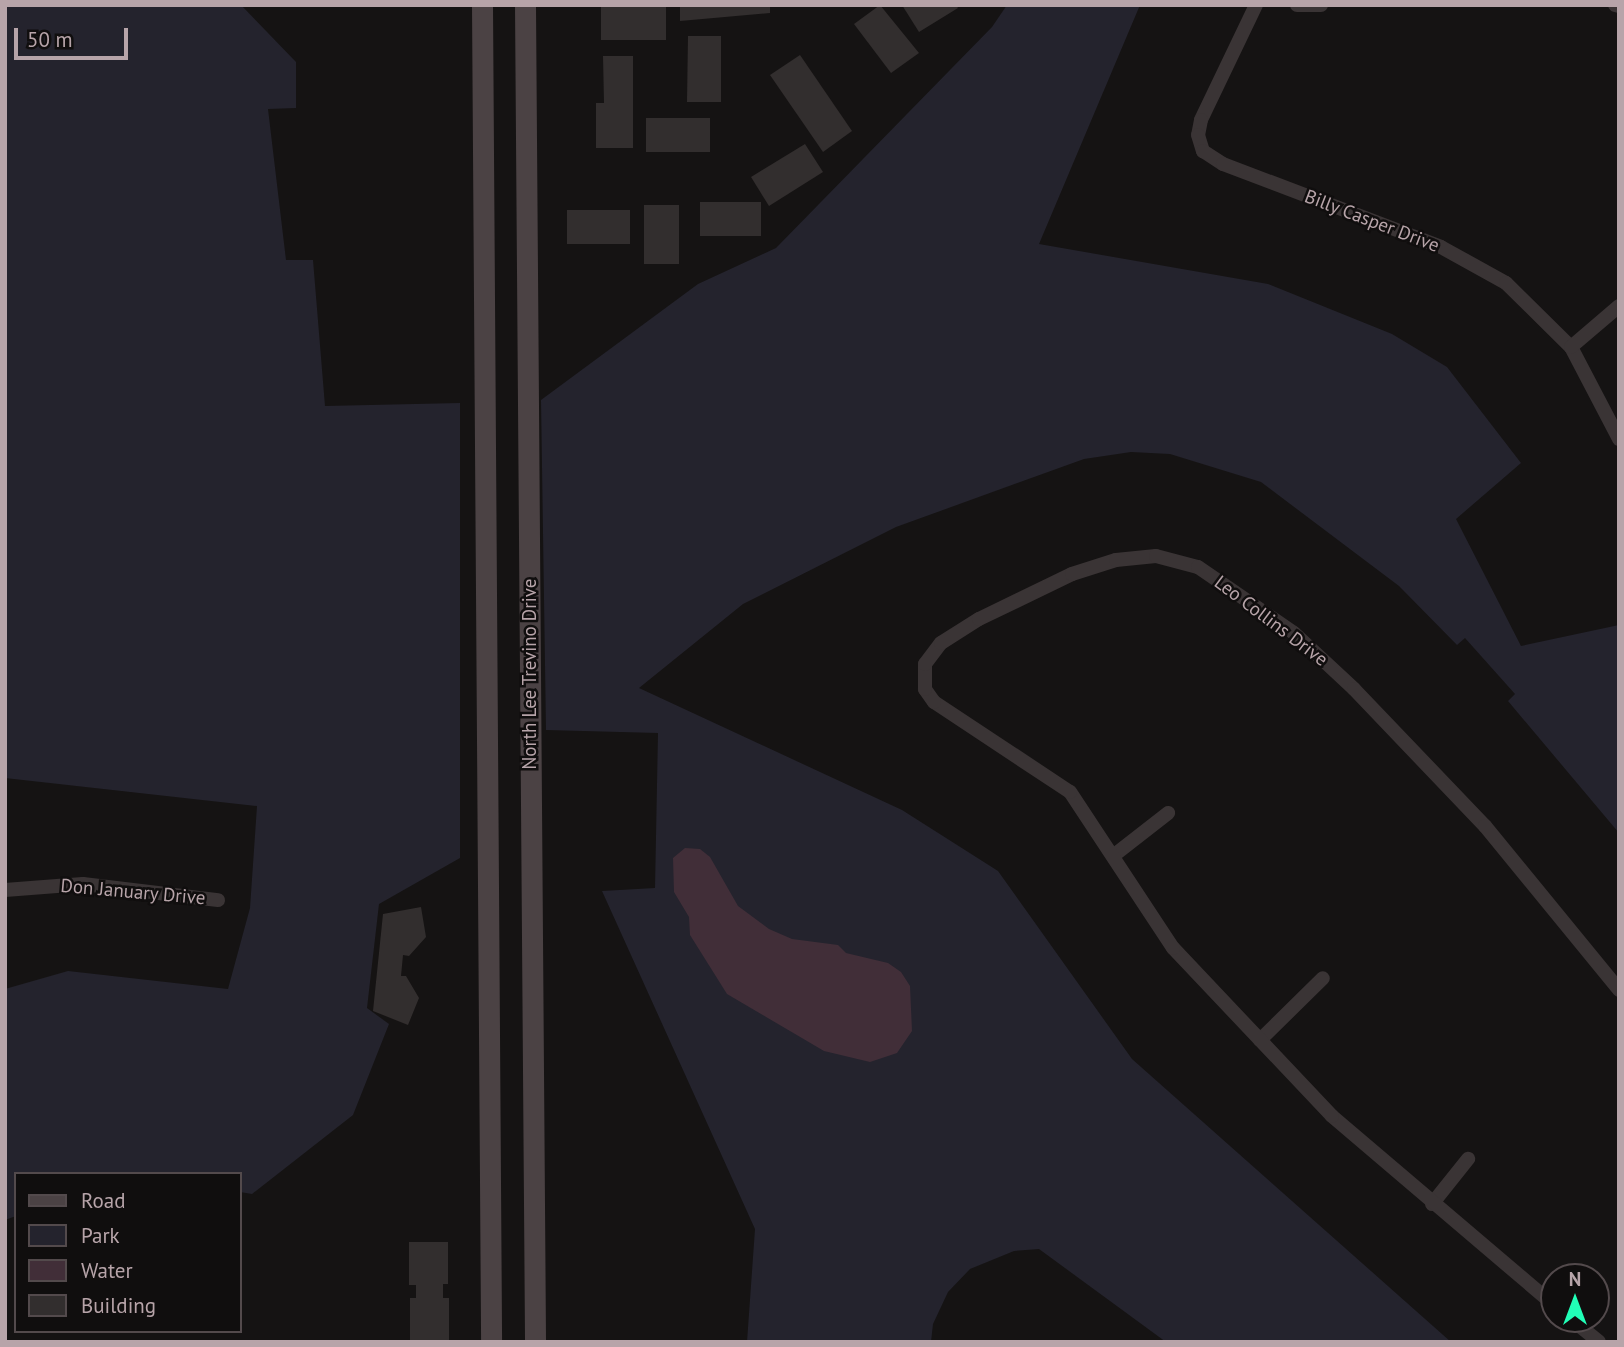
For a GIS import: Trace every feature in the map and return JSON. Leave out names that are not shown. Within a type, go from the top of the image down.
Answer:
[{"type":"main road","points":[[482,5],[491,1342]]},
{"type":"main road","name":"North Lee Trevino Drive","points":[[525,5],[535,1342]]},
{"type":"street","name":"Billy Casper Drive","points":[[1256,5],[1201,120],[1198,135],[1203,151],[1223,164],[1387,225],[1476,264],[1529,303],[1570,346],[1619,439]]},
{"type":"street","points":[[1297,5],[1321,5]]},
{"type":"street","points":[[1570,346],[1619,306]]},
{"type":"street","name":"Leo Collins Drive","points":[[1540,1293],[1332,1116],[1173,948],[1070,792],[934,702],[925,689],[923,671],[929,655],[941,643],[1038,588],[1116,560],[1172,559],[1231,586],[1324,659],[1485,826],[1619,990]]},
{"type":"street","points":[[1113,856],[1168,813]]},
{"type":"street","name":"Don January Drive","points":[[5,890],[83,884],[218,900]]},
{"type":"street","points":[[1260,1040],[1323,978]]},
{"type":"street","points":[[1433,1204],[1468,1159]]},
{"type":"green space","points":[[5,5],[241,5],[296,62],[296,108],[268,109],[286,260],[313,260],[325,406],[460,403],[460,858],[379,904],[367,1008],[389,1024],[353,1115],[252,1194],[242,1192],[242,1172],[14,1172],[14,1217],[5,1220],[5,989],[68,971],[228,989],[250,908],[257,806],[5,778]]},
{"type":"green space","points":[[1007,5],[1140,5],[1039,244],[1268,284],[1392,334],[1447,367],[1521,463],[1456,519],[1521,646],[1619,625],[1619,833],[1508,701],[1515,694],[1465,638],[1457,645],[1399,586],[1261,482],[1170,454],[1131,452],[1084,459],[896,527],[743,604],[639,688],[902,810],[998,871],[1132,1059],[1451,1342],[1166,1342],[1039,1249],[1014,1251],[970,1269],[948,1292],[933,1324],[931,1342],[747,1342],[755,1229],[602,891],[655,888],[658,733],[546,730],[541,400],[698,284],[776,248],[992,27]]},
{"type":"water","points":[[685,848],[700,849],[710,857],[738,906],[769,929],[792,939],[838,945],[846,953],[888,963],[901,972],[910,986],[912,1031],[897,1053],[870,1062],[824,1051],[727,994],[690,935],[689,917],[674,892],[673,858]]},
{"type":"building","points":[[680,5],[770,5],[770,13],[680,21]]},
{"type":"building","points":[[880,5],[919,53],[891,73],[854,24]]},
{"type":"building","points":[[902,5],[956,5],[958,8],[919,32]]},
{"type":"building","points":[[601,6],[666,6],[666,40],[601,40]]},
{"type":"building","points":[[688,36],[721,36],[721,102],[687,102]]},
{"type":"building","points":[[800,55],[852,131],[823,152],[770,75]]},
{"type":"building","points":[[603,56],[633,56],[633,148],[596,148],[596,103],[604,103]]},
{"type":"building","points":[[646,118],[710,118],[710,152],[646,152]]},
{"type":"building","points":[[805,144],[823,172],[769,206],[751,177]]},
{"type":"building","points":[[700,202],[761,202],[761,236],[700,236]]},
{"type":"building","points":[[644,205],[679,205],[679,264],[644,264]]},
{"type":"building","points":[[567,210],[630,210],[630,244],[567,244]]},
{"type":"building","points":[[421,907],[426,937],[409,956],[403,955],[401,976],[406,976],[419,998],[408,1025],[373,1011],[383,914]]},
{"type":"building","points":[[409,1242],[448,1242],[448,1284],[443,1284],[443,1298],[449,1298],[449,1340],[410,1340],[410,1298],[416,1298],[416,1285],[409,1285]]}]
